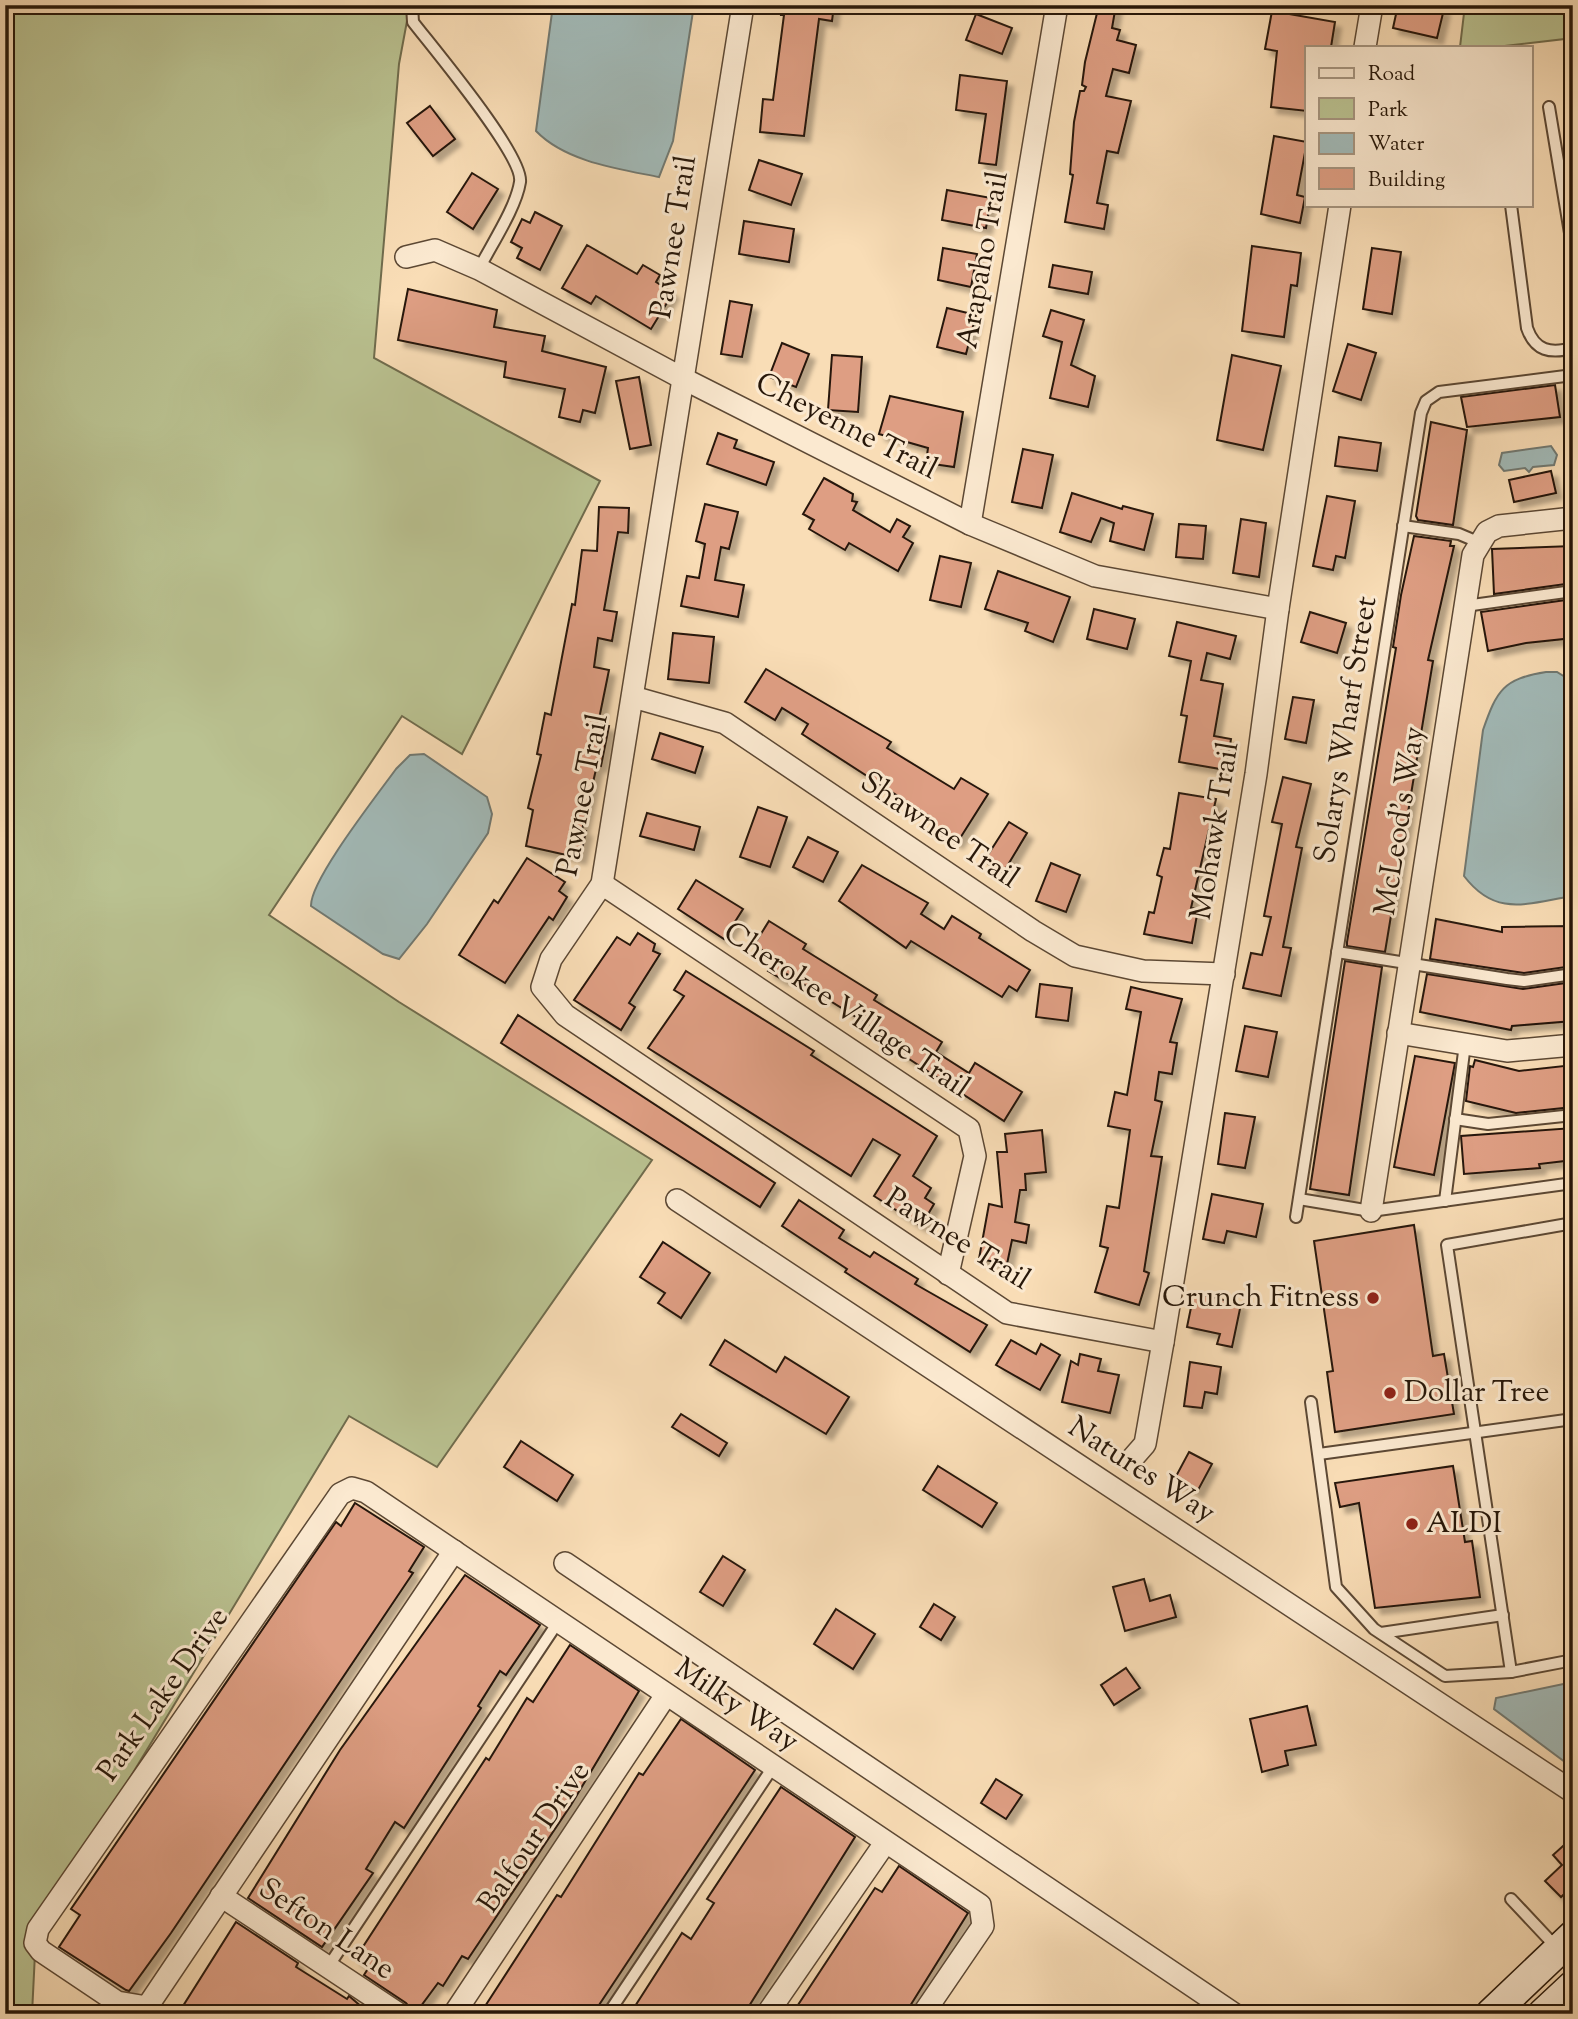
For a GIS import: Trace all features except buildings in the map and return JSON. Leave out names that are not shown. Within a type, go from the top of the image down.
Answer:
[{"type":"main road","points":[[1491,2014],[1566,1943]]},
{"type":"main road","points":[[1543,2014],[1573,1986]]},
{"type":"street","name":"Pawnee Trail","points":[[743,5],[602,884],[551,959],[542,987],[565,1015],[1006,1313],[1163,1342]]},
{"type":"street","name":"Arapaho Trail","points":[[970,524],[1057,5]]},
{"type":"street","points":[[1365,46],[1372,5]]},
{"type":"street","name":"Mohawk Trail","points":[[1131,1460],[1145,1444],[1163,1342],[1256,774],[1278,609],[1340,206]]},
{"type":"street","name":"Cheyenne Trail","points":[[406,257],[435,250],[479,269],[682,378],[970,524],[1095,576],[1278,609]]},
{"type":"street","points":[[1478,542],[1487,532],[1499,526],[1573,518]]},
{"type":"street","name":"McLeod's Way","points":[[1371,1211],[1473,555],[1478,542]]},
{"type":"street","name":"Shawnee Trail","points":[[633,697],[725,723],[1033,931],[1075,956],[1143,971],[1224,974]]},
{"type":"street","name":"Cherokee Village Trail","points":[[602,884],[969,1129],[975,1156],[948,1274]]},
{"type":"street","points":[[1398,1032],[1507,1051],[1573,1045]]},
{"type":"street","name":"Natures Way","points":[[677,1200],[1573,1792]]},
{"type":"street","name":"Milky Way","points":[[352,1488],[366,1492],[979,1905],[983,1926],[923,2014]]},
{"type":"street","name":"Park Lake Drive","points":[[151,2010],[117,2002],[41,1951],[35,1943],[38,1929],[340,1493],[352,1488]]},
{"type":"street","points":[[151,2010],[221,1896],[454,1551]]},
{"type":"street","name":"Milky Way","points":[[565,1563],[1234,2014]]},
{"type":"street","name":"Balfour Drive","points":[[454,2014],[666,1695]]},
{"type":"street","points":[[767,2014],[885,1843]]},
{"type":"street","name":"Sefton Lane","points":[[221,1896],[399,2014]]},
{"type":"lane","points":[[412,5],[414,22],[506,145],[519,171],[517,191],[479,269]]},
{"type":"lane","points":[[1549,107],[1569,195],[1573,251]]},
{"type":"lane","points":[[1511,206],[1527,328],[1532,341],[1539,348],[1550,352],[1572,351]]},
{"type":"lane","name":"Solarys Wharf Street","points":[[1296,1217],[1421,413],[1426,401],[1438,392],[1573,374]]},
{"type":"lane","points":[[1403,526],[1458,534],[1478,542]]},
{"type":"lane","points":[[1465,606],[1573,591]]},
{"type":"lane","points":[[1337,952],[1524,981],[1573,974]]},
{"type":"lane","points":[[1445,1201],[1465,1044]]},
{"type":"lane","points":[[1455,1119],[1488,1124],[1573,1115]]},
{"type":"lane","points":[[1298,1199],[1371,1211],[1573,1183]]},
{"type":"lane","points":[[1511,1672],[1447,1245],[1573,1223]]},
{"type":"lane","points":[[1311,1402],[1336,1587],[1381,1633],[1445,1676],[1511,1672],[1573,1660]]},
{"type":"lane","points":[[1319,1454],[1573,1419]]},
{"type":"lane","points":[[1381,1633],[1503,1615]]},
{"type":"lane","points":[[328,1967],[558,1622]]},
{"type":"lane","points":[[608,2014],[773,1767]]},
{"type":"lane","points":[[1511,1899],[1566,1943]]},
{"type":"green space","points":[[5,5],[410,5],[399,64],[374,358],[600,481],[462,754],[402,716],[269,915],[399,1002],[652,1160],[437,1467],[349,1416],[36,1933],[32,2014],[5,2014]]},
{"type":"green space","points":[[1465,5],[1573,5],[1573,38],[1505,46],[1460,46]]},
{"type":"water","points":[[553,5],[694,5],[673,141],[659,177],[594,163],[562,150],[536,131]]},
{"type":"water","points":[[1551,446],[1557,455],[1554,465],[1533,467],[1529,472],[1525,468],[1504,471],[1499,465],[1502,453]]},
{"type":"water","points":[[1557,672],[1573,682],[1573,896],[1527,904],[1500,903],[1476,889],[1464,876],[1483,730],[1493,705],[1504,689],[1520,678]]},
{"type":"water","points":[[424,754],[487,797],[492,814],[488,833],[427,924],[399,959],[383,954],[311,906],[321,877],[361,816],[396,769],[410,755]]},
{"type":"water","points":[[1573,1682],[1573,1768],[1494,1709],[1496,1698]]},
{"type":"place","name":"Crunch Fitness","points":[[1373,1298]]},
{"type":"place","name":"Dollar Tree","points":[[1390,1393]]},
{"type":"place","name":"ALDI","points":[[1412,1524]]}]
